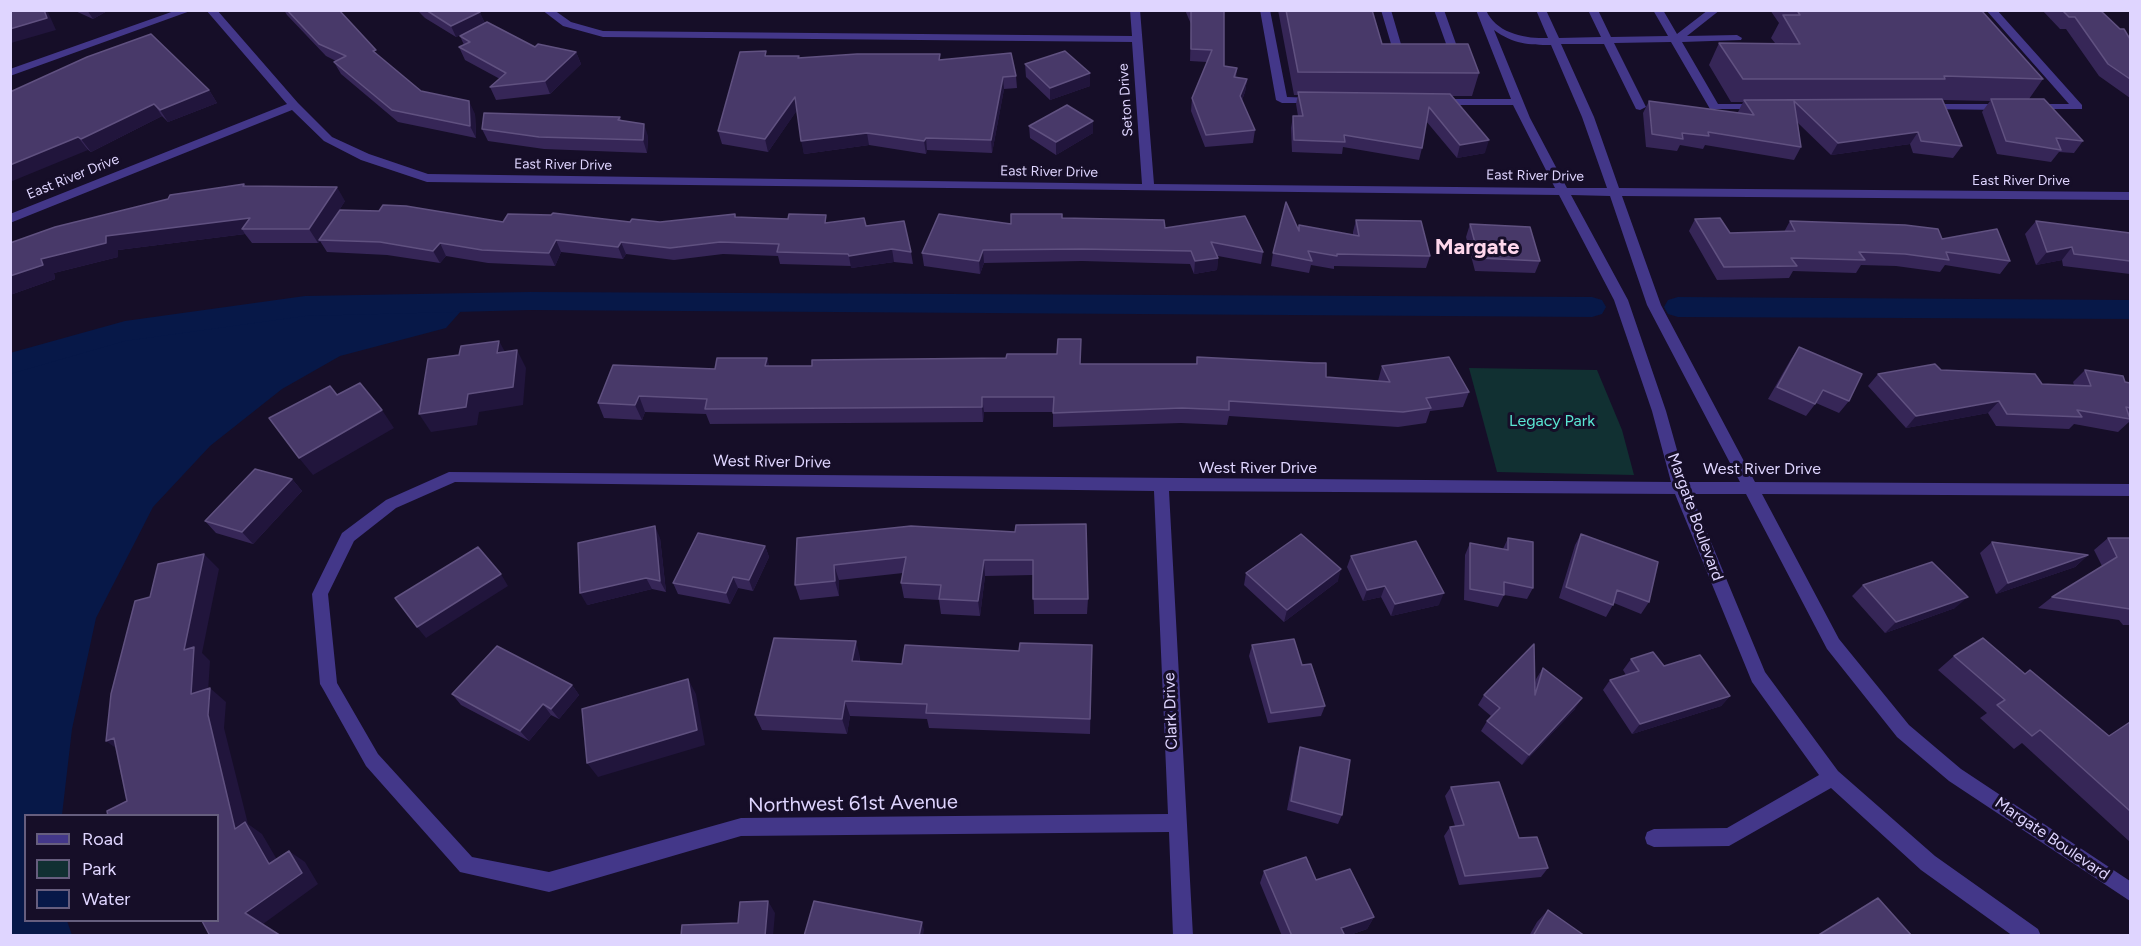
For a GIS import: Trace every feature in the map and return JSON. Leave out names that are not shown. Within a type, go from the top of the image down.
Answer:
[{"type":"street","points":[[10,73],[188,10]]},
{"type":"street","points":[[212,10],[294,105]]},
{"type":"street","points":[[547,10],[567,24],[603,34],[1137,39]]},
{"type":"street","name":"Seton Drive","points":[[1135,10],[1148,188]]},
{"type":"street","points":[[1265,10],[1282,100],[1327,101]]},
{"type":"street","points":[[1386,10],[1400,54],[1455,55],[1439,10]]},
{"type":"street","name":"Margate Boulevard","points":[[1541,10],[1588,117],[1654,305],[1833,644],[1903,731],[1955,775],[2130,892]]},
{"type":"street","points":[[1593,10],[1640,107]]},
{"type":"street","points":[[1658,10],[1714,107],[1773,107]]},
{"type":"street","points":[[1675,40],[1715,10]]},
{"type":"street","points":[[1913,107],[2078,107],[1991,10]]},
{"type":"street","points":[[1482,14],[1516,39],[1555,41],[1737,38]]},
{"type":"street","name":"Margate Boulevard","points":[[1482,14],[1518,102],[1621,300],[1659,411],[1680,486],[1758,677],[1832,777],[1928,863],[2031,936]]},
{"type":"street","points":[[1430,102],[1518,102]]},
{"type":"street","name":"East River Drive","points":[[10,219],[294,105],[328,139],[365,157],[427,178],[1148,188],[2130,196]]},
{"type":"street","name":"West River Drive","points":[[467,865],[372,760],[330,684],[320,594],[348,537],[391,504],[454,476],[1161,485],[1749,486],[2130,490]]},
{"type":"street","name":"Clark Drive","points":[[1161,485],[1183,936]]},
{"type":"street","points":[[1654,838],[1728,837],[1832,777]]},
{"type":"street","name":"Northwest 61st Avenue","points":[[467,865],[549,882],[741,827],[1176,823]]},
{"type":"green space","name":"Legacy Park","points":[[1469,368],[1597,370],[1622,430],[1634,475],[1497,472]]},
{"type":"water","points":[[469,302],[446,328],[340,356],[282,389],[210,446],[153,507],[96,618],[72,729],[62,814],[24,814],[24,922],[67,922],[72,935],[11,935],[11,364],[125,331],[305,306]]},
{"type":"building","points":[[10,10],[44,10],[47,18],[10,29]]},
{"type":"building","points":[[287,10],[339,10],[376,50],[373,51],[421,91],[469,101],[470,126],[392,110],[334,62],[346,56],[319,44]]},
{"type":"building","points":[[426,10],[478,10],[480,12],[451,26]]},
{"type":"building","points":[[1191,10],[1224,10],[1224,66],[1237,68],[1234,77],[1247,79],[1240,96],[1255,130],[1206,135],[1192,98],[1212,50],[1191,49]]},
{"type":"building","points":[[1286,10],[1372,10],[1382,44],[1468,44],[1479,73],[1298,72]]},
{"type":"building","points":[[1797,10],[1981,10],[2043,79],[1944,76],[1945,79],[1743,79],[1719,43],[1800,44],[1783,15],[1800,15]]},
{"type":"building","points":[[2062,10],[2100,10],[2120,29],[2124,29],[2130,39],[2130,79],[2108,64],[2075,17],[2069,17]]},
{"type":"building","points":[[487,22],[535,47],[538,44],[576,52],[545,81],[490,87],[506,73],[459,47],[470,42],[460,36]]},
{"type":"building","points":[[151,34],[209,90],[160,110],[154,104],[81,139],[78,137],[10,165],[10,92],[87,57]]},
{"type":"building","points":[[766,51],[765,56],[799,56],[798,58],[857,54],[940,54],[939,60],[1011,53],[1016,76],[1003,77],[991,140],[926,138],[924,141],[867,133],[801,141],[795,97],[765,139],[718,131],[740,52]]},
{"type":"building","points":[[1065,51],[1090,73],[1050,88],[1025,64]]},
{"type":"building","points":[[1298,92],[1450,94],[1489,140],[1460,145],[1429,107],[1422,148],[1344,135],[1345,142],[1294,140],[1293,116],[1303,116]]},
{"type":"building","points":[[1942,99],[1962,146],[1921,141],[1918,132],[1838,143],[1794,101],[1801,147],[1708,132],[1709,136],[1682,133],[1683,139],[1652,134],[1649,101],[1754,115],[1744,100]]},
{"type":"building","points":[[1991,99],[2044,99],[2083,141],[2056,138],[2061,150],[2006,141]]},
{"type":"building","points":[[1067,105],[1093,121],[1056,142],[1029,126]]},
{"type":"building","points":[[484,113],[620,117],[618,120],[644,124],[643,140],[539,137],[482,129]]},
{"type":"building","points":[[244,184],[243,186],[337,187],[309,229],[242,229],[250,218],[106,236],[106,243],[41,259],[43,265],[10,276],[10,243],[55,227],[168,199],[170,195]]},
{"type":"building","points":[[1286,202],[1299,231],[1299,225],[1359,236],[1356,220],[1421,221],[1430,256],[1337,254],[1337,256],[1308,251],[1312,261],[1273,253]]},
{"type":"building","points":[[383,205],[406,206],[503,222],[508,214],[551,215],[553,213],[630,222],[632,219],[660,222],[735,214],[735,217],[788,219],[789,214],[826,215],[825,223],[864,218],[866,226],[904,221],[911,252],[892,249],[849,256],[848,254],[777,252],[779,244],[720,242],[670,248],[621,242],[618,247],[556,240],[549,253],[482,250],[440,243],[433,251],[380,242],[319,240],[340,210],[379,211]]},
{"type":"building","points":[[939,214],[1011,224],[1011,214],[1062,214],[1062,218],[1164,220],[1165,228],[1245,216],[1263,252],[1211,242],[1218,258],[1195,261],[1191,251],[983,250],[979,261],[922,253]]},
{"type":"building","points":[[1720,218],[1730,233],[1795,231],[1790,221],[1905,225],[1938,229],[1942,239],[1997,229],[2010,261],[1946,252],[1949,260],[1905,254],[1859,252],[1865,260],[1791,258],[1797,266],[1724,267],[1695,219]]},
{"type":"building","points":[[2036,221],[2130,233],[2130,261],[2074,254],[2072,247],[2047,252]]},
{"type":"building","points":[[1470,224],[1530,227],[1540,261],[1479,258]]},
{"type":"building","points":[[1058,339],[1081,339],[1080,364],[1197,364],[1197,357],[1326,363],[1326,377],[1390,382],[1382,366],[1449,357],[1469,392],[1426,398],[1431,408],[1403,412],[1229,401],[1229,410],[1182,408],[1053,413],[1054,397],[982,397],[982,407],[705,409],[707,399],[639,396],[635,405],[598,403],[613,365],[715,369],[717,358],[767,358],[765,366],[812,366],[812,360],[1006,358],[1007,354],[1057,354]]},
{"type":"building","points":[[499,341],[497,353],[517,350],[513,387],[468,394],[466,407],[419,414],[428,359],[459,355],[461,346]]},
{"type":"building","points":[[1799,347],[1862,374],[1849,401],[1823,390],[1815,404],[1777,387]]},
{"type":"building","points":[[1935,364],[1941,370],[2035,374],[2042,384],[2091,386],[2085,370],[2123,376],[2125,382],[2130,383],[2130,408],[2126,407],[2130,419],[2077,410],[2082,417],[2007,414],[1999,401],[1916,416],[1878,374]]},
{"type":"building","points":[[360,383],[382,410],[299,458],[269,418],[330,386],[337,395]]},
{"type":"building","points":[[255,469],[292,479],[242,532],[205,521]]},
{"type":"building","points":[[1086,524],[1088,599],[1033,599],[1033,560],[984,560],[978,601],[939,599],[941,585],[901,583],[906,557],[834,565],[835,581],[795,585],[797,538],[911,526],[1015,532],[1016,525]]},
{"type":"building","points":[[655,526],[660,581],[646,578],[580,593],[578,543]]},
{"type":"building","points":[[698,533],[765,546],[749,580],[733,577],[726,593],[673,583]]},
{"type":"building","points":[[1301,534],[1341,569],[1287,610],[1246,573]]},
{"type":"building","points":[[1581,534],[1658,562],[1649,602],[1617,590],[1613,605],[1566,587]]},
{"type":"building","points":[[1508,538],[1533,542],[1533,588],[1504,582],[1504,595],[1470,589],[1470,543],[1508,550]]},
{"type":"building","points":[[2108,538],[2130,538],[2130,609],[2052,597],[2117,557]]},
{"type":"building","points":[[1416,541],[1444,593],[1395,604],[1385,586],[1367,590],[1351,556]]},
{"type":"building","points":[[1992,542],[2088,555],[2008,583]]},
{"type":"building","points":[[478,547],[501,574],[417,627],[395,598]]},
{"type":"building","points":[[204,554],[184,650],[194,647],[191,694],[210,688],[208,715],[235,829],[245,822],[269,864],[289,851],[302,873],[245,913],[281,936],[210,936],[203,922],[219,922],[219,814],[108,814],[107,811],[127,801],[114,738],[106,741],[111,694],[135,601],[150,597],[158,564]]},
{"type":"building","points":[[1932,562],[1968,597],[1896,622],[1863,585]]},
{"type":"building","points":[[774,638],[856,641],[852,661],[902,664],[905,645],[1019,651],[1020,643],[1092,645],[1090,719],[926,713],[927,704],[845,701],[842,719],[755,715]]},
{"type":"building","points":[[1983,638],[2025,674],[2030,670],[2109,736],[2130,722],[2130,811],[2040,730],[2032,736],[1997,705],[2005,700],[1954,656]]},
{"type":"building","points":[[1294,639],[1302,665],[1311,664],[1325,706],[1271,713],[1252,645]]},
{"type":"building","points":[[1534,644],[1535,695],[1543,668],[1582,698],[1529,755],[1487,721],[1500,708],[1484,695]]},
{"type":"building","points":[[497,646],[572,685],[551,709],[543,704],[520,731],[452,694]]},
{"type":"building","points":[[1653,652],[1664,666],[1700,655],[1730,696],[1640,724],[1610,680],[1639,671],[1631,659]]},
{"type":"building","points":[[688,679],[697,730],[587,763],[582,709]]},
{"type":"building","points":[[1300,747],[1350,760],[1342,815],[1291,801]]},
{"type":"building","points":[[1499,782],[1519,838],[1537,837],[1548,868],[1465,876],[1450,827],[1464,825],[1451,787]]},
{"type":"building","points":[[1306,857],[1316,880],[1350,869],[1374,917],[1341,928],[1345,936],[1292,936],[1264,871]]},
{"type":"building","points":[[1878,898],[1912,936],[1817,936]]},
{"type":"building","points":[[768,901],[765,936],[681,936],[682,925],[738,923],[740,902]]},
{"type":"building","points":[[814,901],[922,922],[919,936],[804,936]]},
{"type":"building","points":[[1548,910],[1585,936],[1533,936]]},
{"type":"waterway","points":[[10,364],[125,331],[305,306],[530,301],[1592,307]]},
{"type":"waterway","points":[[1678,307],[2130,310]]},
{"type":"district","name":"Margate","points":[[1477,248]]}]
